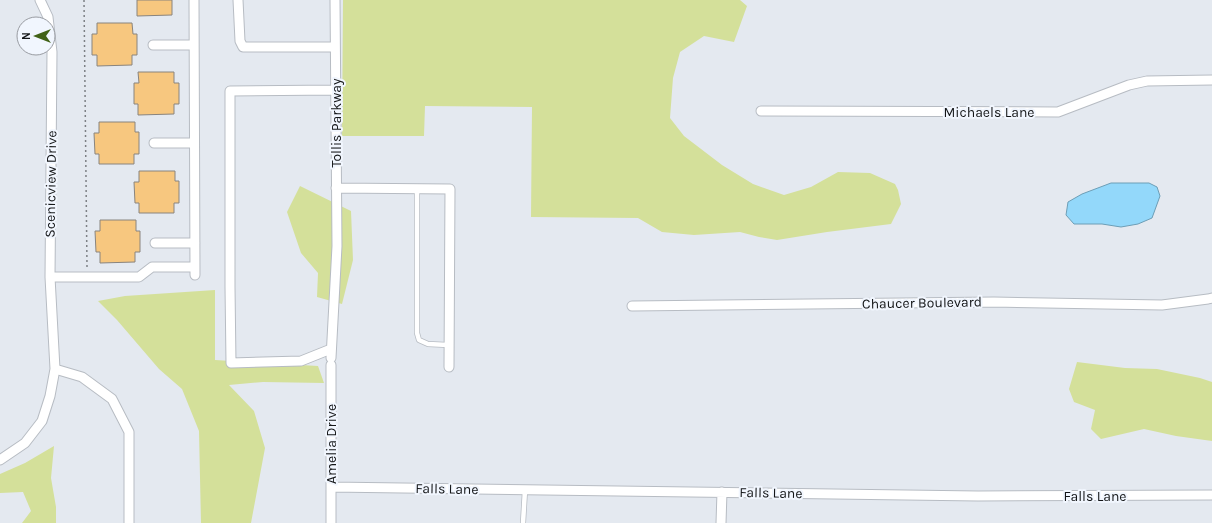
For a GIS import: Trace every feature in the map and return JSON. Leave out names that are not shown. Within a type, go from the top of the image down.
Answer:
[{"type":"street","name":"Scenicview Drive","points":[[0,460],[25,443],[42,421],[50,396],[55,369],[50,277],[52,52],[48,17],[40,0]]},
{"type":"street","points":[[50,277],[139,277],[152,267],[195,271],[194,0]]},
{"type":"street","points":[[238,0],[240,41],[243,47],[335,47]]},
{"type":"street","name":"Tollis Parkway","points":[[335,0],[336,246]]},
{"type":"street","points":[[153,45],[194,45]]},
{"type":"street","name":"Michaels Lane","points":[[761,111],[1058,112],[1129,85],[1147,81],[1212,80]]},
{"type":"street","points":[[331,357],[301,361],[231,363],[230,91],[336,90]]},
{"type":"street","points":[[154,143],[194,143]]},
{"type":"street","points":[[336,188],[450,189],[449,368]]},
{"type":"street","points":[[155,243],[195,242]]},
{"type":"street","name":"Amelia Drive","points":[[330,523],[331,357],[336,246]]},
{"type":"street","name":"Chaucer Boulevard","points":[[632,306],[994,302],[1162,305],[1212,298]]},
{"type":"street","points":[[55,369],[82,377],[112,399],[129,432],[129,523]]},
{"type":"street","name":"Falls Lane","points":[[331,487],[978,496],[1212,495]]},
{"type":"street","points":[[721,523],[722,492]]},
{"type":"lane","points":[[417,188],[419,340],[428,344],[448,345]]},
{"type":"lane","points":[[523,523],[524,490]]},
{"type":"path","points":[[84,0],[87,277]]},
{"type":"green space","points":[[343,0],[740,0],[747,6],[734,42],[704,36],[680,52],[673,78],[670,118],[684,136],[722,165],[753,184],[784,195],[811,187],[838,172],[870,173],[895,184],[901,204],[891,224],[777,240],[740,232],[694,235],[662,232],[638,218],[531,217],[532,107],[425,106],[424,136],[342,136]]},
{"type":"green space","points":[[300,186],[351,211],[353,260],[342,304],[317,297],[318,273],[301,253],[287,212]]},
{"type":"green space","points":[[215,290],[215,360],[318,366],[324,383],[263,382],[229,385],[254,411],[265,448],[251,523],[201,523],[199,431],[182,389],[159,369],[117,320],[98,301],[125,296]]},
{"type":"green space","points":[[1077,362],[1125,368],[1157,369],[1212,382],[1212,441],[1176,436],[1144,429],[1101,439],[1091,429],[1095,410],[1074,402],[1069,389]]},
{"type":"green space","points":[[54,446],[51,478],[56,507],[56,523],[22,523],[31,511],[23,492],[0,493],[0,474],[25,463]]},
{"type":"water","points":[[1111,183],[1149,183],[1157,187],[1160,196],[1152,218],[1138,224],[1121,227],[1102,224],[1074,224],[1066,215],[1068,202],[1082,194]]},
{"type":"building","points":[[137,0],[172,0],[172,15],[137,16]]},
{"type":"building","points":[[97,23],[132,23],[133,34],[137,34],[137,55],[132,55],[132,65],[97,66],[97,55],[92,55],[92,34],[97,34]]},
{"type":"building","points":[[138,72],[174,72],[174,83],[179,83],[179,104],[174,104],[174,114],[138,115],[138,104],[134,104],[134,83],[139,83]]},
{"type":"building","points":[[99,122],[135,122],[135,132],[139,132],[139,154],[134,154],[134,164],[99,164],[99,154],[95,154],[94,133],[99,133]]},
{"type":"building","points":[[139,171],[175,171],[175,181],[179,181],[179,203],[174,203],[174,213],[139,213],[139,203],[135,203],[134,182],[139,182]]},
{"type":"building","points":[[100,220],[136,220],[136,231],[140,231],[140,252],[135,252],[135,262],[100,263],[100,252],[96,252],[95,231],[100,231]]}]
